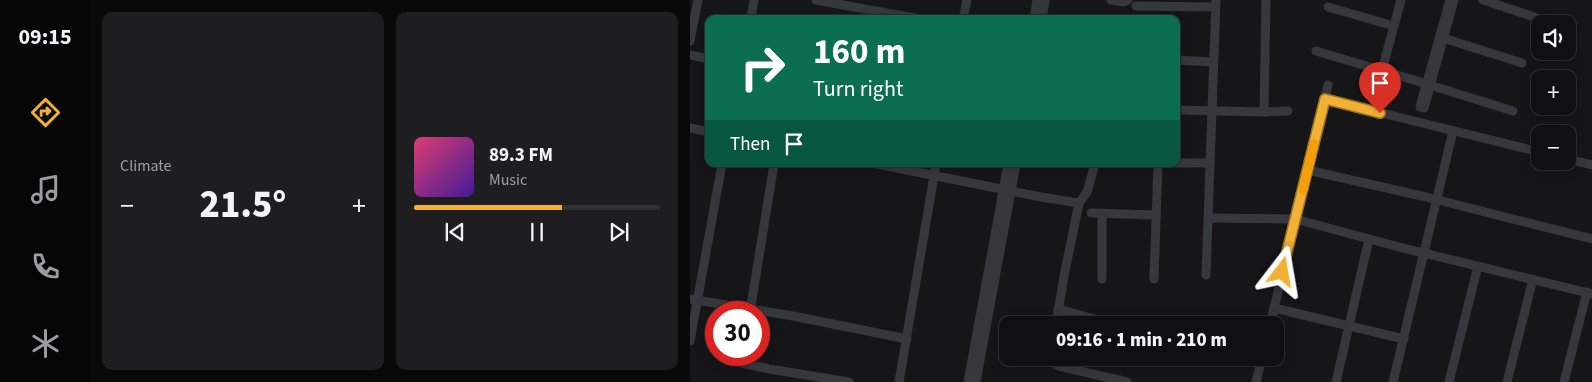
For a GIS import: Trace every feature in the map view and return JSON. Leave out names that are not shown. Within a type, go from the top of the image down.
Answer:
[{"type":"street","points":[[690,41],[698,0]]},
{"type":"street","points":[[752,15],[754,0]]},
{"type":"street","points":[[816,0],[898,15]]},
{"type":"street","points":[[965,15],[967,0]]},
{"type":"street","points":[[1035,15],[1038,0]]},
{"type":"street","points":[[1043,15],[1045,0]]},
{"type":"street","points":[[1111,0],[1124,2],[1128,0]]},
{"type":"street","points":[[1264,112],[1266,0]]},
{"type":"street","points":[[1382,70],[1402,0]]},
{"type":"street","points":[[1442,38],[1450,0]]},
{"type":"street","points":[[1428,84],[1454,0]]},
{"type":"street","points":[[1483,0],[1531,16]]},
{"type":"street","points":[[1136,6],[1161,3],[1215,4],[1206,275]]},
{"type":"street","points":[[1328,7],[1394,26]]},
{"type":"street","points":[[1442,38],[1522,63]]},
{"type":"street","points":[[1316,51],[1513,111]]},
{"type":"street","points":[[690,55],[705,58]]},
{"type":"street","points":[[1180,60],[1213,62]]},
{"type":"street","points":[[1272,316],[1328,85]]},
{"type":"street","points":[[1325,99],[1531,150]]},
{"type":"street","points":[[1180,110],[1288,111]]},
{"type":"street","points":[[690,128],[705,131]]},
{"type":"street","points":[[1393,382],[1453,131]]},
{"type":"street","points":[[1576,161],[1592,165]]},
{"type":"street","points":[[1180,163],[1209,163]]},
{"type":"street","points":[[690,340],[694,300],[721,167]]},
{"type":"street","points":[[752,301],[774,167]]},
{"type":"street","points":[[891,167],[1007,191],[1079,203]]},
{"type":"street","points":[[900,382],[936,167]]},
{"type":"street","points":[[976,382],[1007,191],[1008,167]]},
{"type":"street","points":[[968,382],[1007,191],[1015,167]]},
{"type":"street","points":[[1057,316],[1079,203],[1087,192],[1094,167]]},
{"type":"street","points":[[1154,279],[1158,167]]},
{"type":"street","points":[[1307,170],[1592,239]]},
{"type":"street","points":[[1091,213],[1156,215]]},
{"type":"street","points":[[1102,213],[1102,279]]},
{"type":"street","points":[[1208,218],[1295,219],[1589,293],[1564,382]]},
{"type":"street","points":[[1336,382],[1369,239]]},
{"type":"street","points":[[1449,382],[1478,266]]},
{"type":"street","points":[[1507,382],[1533,278]]},
{"type":"street","points":[[1274,308],[1404,339]]},
{"type":"street","points":[[1058,309],[1083,316]]},
{"type":"street","points":[[770,314],[840,324],[907,339]]},
{"type":"street","points":[[756,366],[849,382]]},
{"type":"street","points":[[1059,366],[1127,382]]},
{"type":"street","points":[[1256,382],[1259,366]]},
{"type":"slow traffic","points":[[1303,190],[1314,144]]},
{"type":"route","points":[[1282,272],[1325,99],[1380,113]]}]
